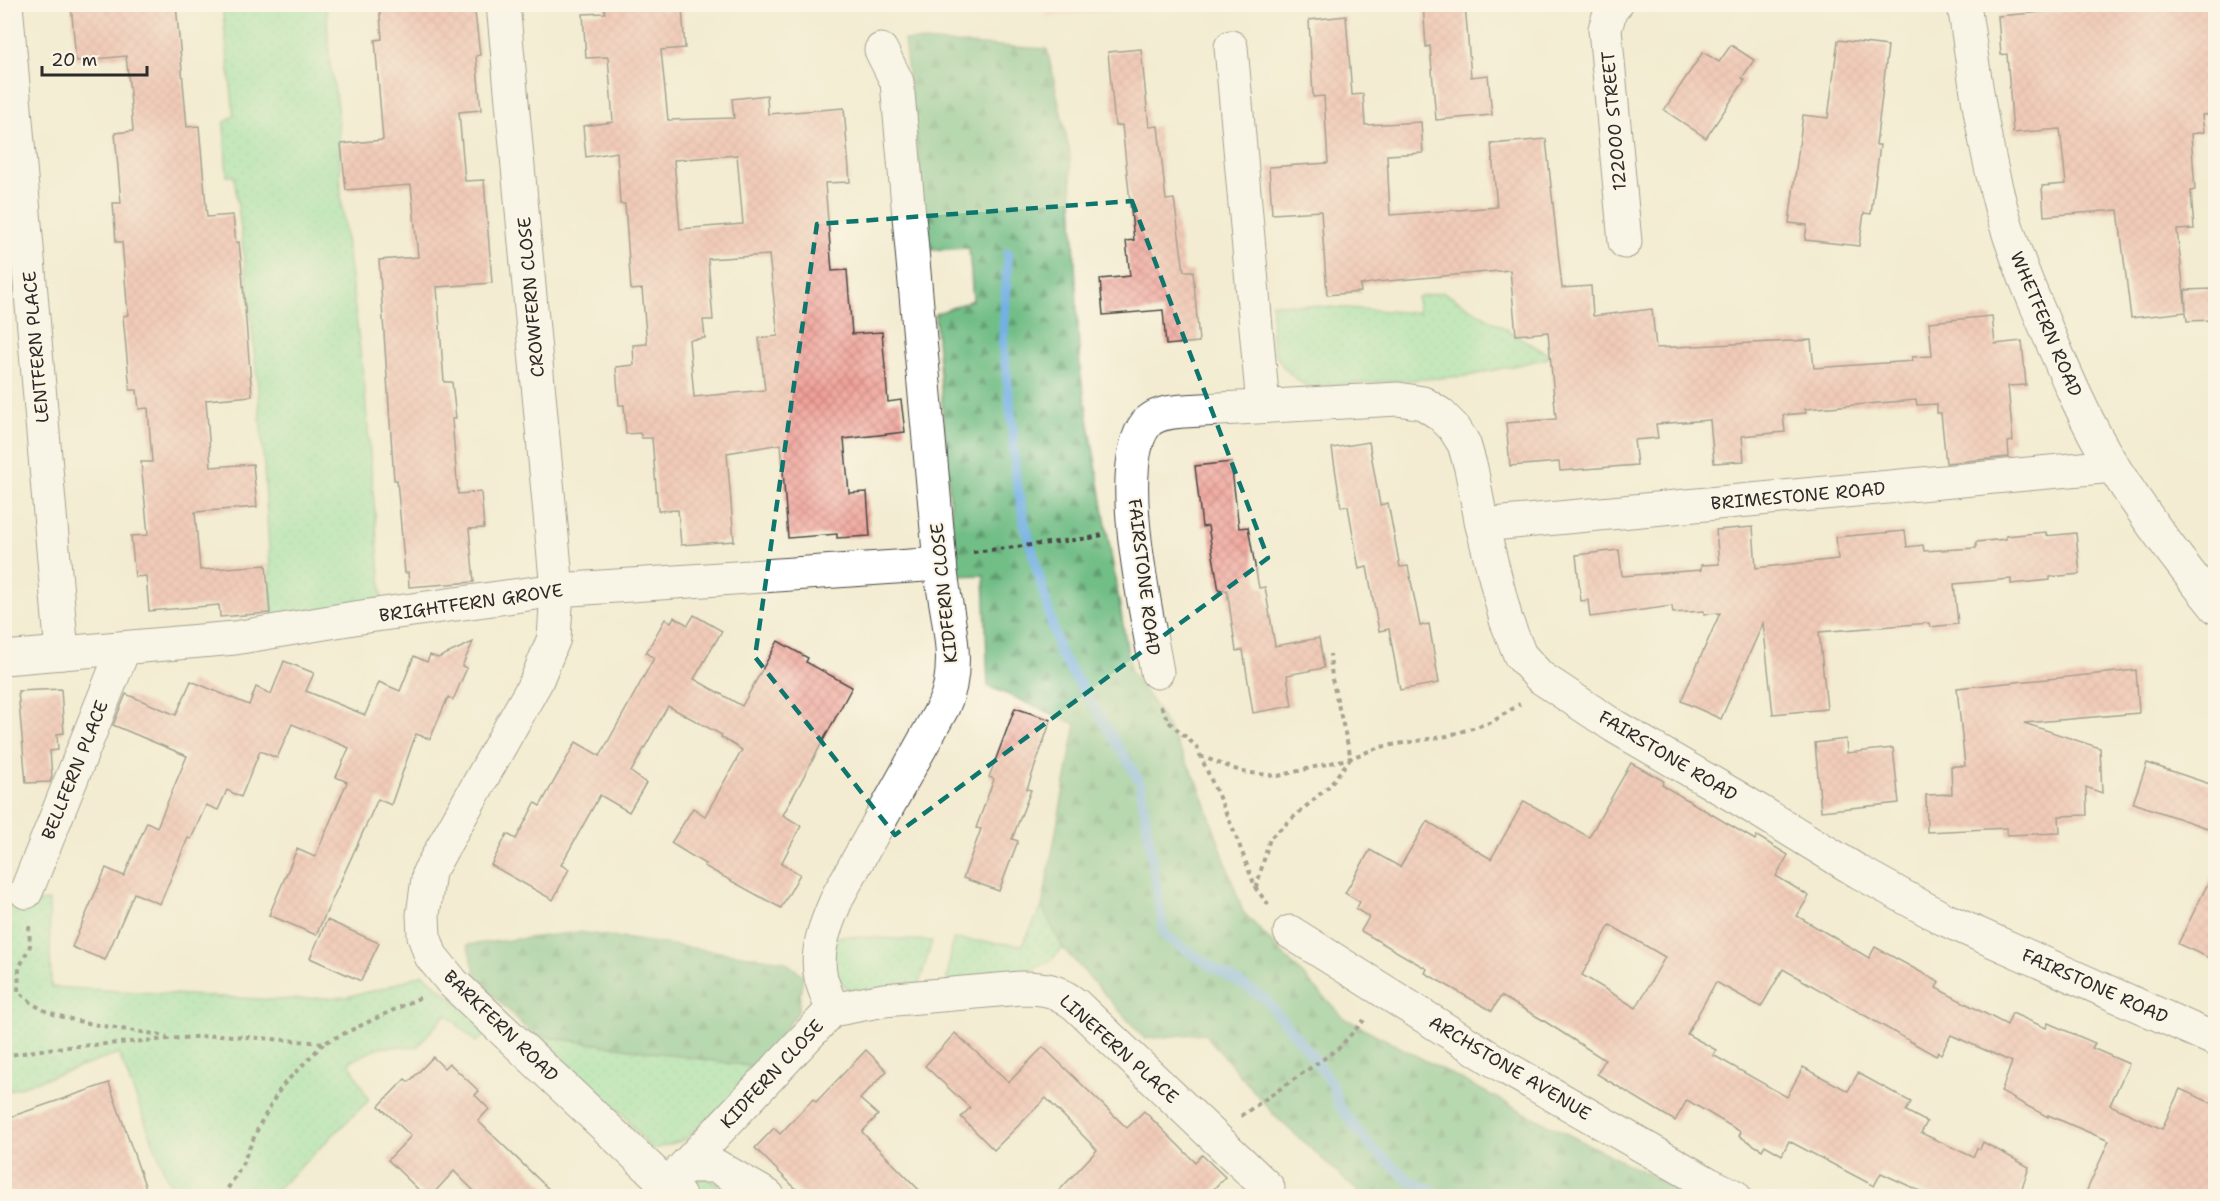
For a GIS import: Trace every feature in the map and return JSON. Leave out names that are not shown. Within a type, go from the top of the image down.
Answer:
[{"type":"street","name":"LENTFERN PLACE","points":[[6,4],[62,654]]},
{"type":"street","name":"CROWFERN CLOSE","points":[[503,4],[557,590]]},
{"type":"street","name":"122000 STREET","points":[[1616,4],[1611,9],[1605,29],[1624,242]]},
{"type":"street","name":"WHETFERN ROAD","points":[[1964,4],[1976,89],[1996,188],[2010,238],[2066,378],[2113,466],[2161,538],[2216,607]]},
{"type":"street","points":[[1230,47],[1263,406]]},
{"type":"street","name":"KIDFERN CLOSE","points":[[677,1183],[832,1010],[821,976],[820,956],[823,935],[830,915],[838,894],[948,696],[952,680],[952,648],[940,564],[897,82],[881,50]]},
{"type":"street","name":"FAIRSTONE ROAD","points":[[1156,672],[1135,539],[1133,510],[1134,463],[1139,438],[1146,424],[1164,413],[1398,399],[1423,403],[1440,414],[1454,428],[1464,444],[1506,620],[1520,655],[1540,677],[1614,726],[1944,920],[2216,1040]]},
{"type":"street","name":"BRIMESTONE ROAD","points":[[1482,525],[2113,466]]},
{"type":"street","name":"BRIGHTFERN GROVE","points":[[4,658],[235,638],[354,618],[557,590],[940,564]]},
{"type":"street","name":"BARKFERN ROAD","points":[[557,590],[554,638],[536,682],[429,872],[423,915],[424,936],[431,956],[453,983],[677,1183]]},
{"type":"street","name":"BELLFERN PLACE","points":[[26,892],[124,648]]},
{"type":"street","name":"ARCHSTONE AVENUE","points":[[1290,932],[1508,1069],[1734,1197]]},
{"type":"street","name":"LINEFERN PLACE","points":[[832,1010],[885,1000],[1021,988],[1039,988],[1060,993],[1076,1005],[1268,1188]]},
{"type":"street","points":[[677,1183],[716,1166],[768,1197]]},
{"type":"path","points":[[989,551],[1090,538]]},
{"type":"path","points":[[1329,654],[1332,679],[1351,758]]},
{"type":"path","points":[[1156,672],[1155,696],[1168,721],[1196,746],[1234,831],[1256,888],[1290,932]]},
{"type":"path","points":[[1200,756],[1243,772],[1278,776],[1351,758],[1380,747],[1447,736],[1492,722],[1521,703],[1564,692]]},
{"type":"path","points":[[1256,888],[1270,838],[1329,787],[1351,758]]},
{"type":"path","points":[[26,892],[30,946],[19,968],[18,991],[39,1008],[56,1015],[174,1038]]},
{"type":"path","points":[[223,1197],[240,1169],[260,1124],[282,1086],[324,1043],[453,983]]},
{"type":"path","points":[[4,1056],[54,1048],[219,1035],[324,1043]]},
{"type":"path","points":[[1213,1135],[1339,1048]]},
{"type":"highlighted area","points":[[1132,201],[1268,558],[895,835],[755,657],[817,224]]},
{"type":"shaded area","points":[[1046,4],[1203,4],[1203,5],[1047,17]]},
{"type":"green space","points":[[222,5],[326,5],[330,65],[338,107],[341,198],[364,382],[382,599],[272,621],[263,453],[248,287],[234,176],[227,176],[224,123],[234,115]]},
{"type":"green space","points":[[904,40],[1047,49],[1070,154],[1080,371],[1131,672],[1158,710],[1198,783],[1243,912],[1344,1018],[1533,1117],[1692,1196],[1363,1196],[1275,1116],[1204,1033],[1145,1039],[1063,948],[1042,907],[1076,724],[988,686],[984,575],[956,576],[935,314],[973,300],[969,248],[929,250]]},
{"type":"green space","points":[[1443,292],[1553,357],[1468,376],[1307,387],[1285,368],[1274,351],[1272,303],[1418,313],[1417,297]]},
{"type":"green space","points":[[49,901],[51,987],[275,1000],[346,997],[384,988],[423,974],[491,1031],[476,1042],[446,1014],[417,1047],[380,1047],[349,1062],[369,1100],[270,1196],[174,1196],[119,1054],[5,1092],[4,904]]},
{"type":"green space","points":[[1042,907],[1063,948],[1049,962],[1021,976],[946,986],[953,939],[1022,945]]},
{"type":"green space","points":[[579,932],[784,961],[803,975],[798,1012],[757,1067],[533,1035],[478,980],[467,945]]},
{"type":"green space","points":[[842,936],[932,941],[918,989],[857,993],[849,989],[838,978],[833,963],[831,939]]},
{"type":"green space","points":[[533,1035],[757,1067],[739,1091],[684,1140],[651,1150],[623,1114]]},
{"type":"green space","points":[[696,1178],[705,1178],[747,1196],[699,1196]]},
{"type":"building","points":[[71,4],[176,4],[187,127],[199,126],[207,217],[233,215],[236,243],[239,242],[252,396],[206,400],[211,467],[253,464],[257,507],[195,512],[200,570],[266,565],[270,613],[220,617],[219,605],[149,611],[146,576],[135,577],[131,536],[148,535],[141,462],[152,462],[148,408],[139,409],[137,390],[130,390],[123,316],[128,315],[122,242],[116,242],[113,203],[121,203],[115,133],[133,131],[126,56],[76,61]]},
{"type":"building","points":[[379,4],[474,4],[480,55],[476,56],[481,110],[459,112],[465,181],[484,180],[492,283],[437,287],[444,382],[452,382],[456,418],[452,419],[458,494],[481,492],[484,528],[469,529],[474,582],[409,587],[408,572],[405,573],[397,480],[394,480],[379,260],[418,257],[411,185],[346,190],[341,144],[383,140],[375,40],[382,39]]},
{"type":"building","points":[[658,4],[658,10],[682,8],[685,48],[661,50],[668,120],[734,118],[732,99],[767,95],[768,114],[844,108],[850,182],[825,183],[832,271],[847,270],[852,334],[882,332],[888,402],[901,400],[905,432],[844,439],[849,493],[867,492],[870,536],[837,538],[837,534],[788,538],[781,444],[727,453],[734,541],[681,545],[678,510],[658,511],[652,438],[642,438],[640,433],[626,434],[624,405],[619,405],[616,367],[634,365],[633,345],[647,344],[642,289],[631,290],[625,204],[620,204],[617,152],[586,157],[583,126],[613,122],[608,57],[586,58],[583,14],[605,13],[604,6]],"holes":[[[737,155],[743,224],[680,229],[674,160]],[[769,255],[778,336],[759,338],[765,390],[694,397],[689,340],[705,338],[703,320],[713,320],[708,259]]]},
{"type":"building","points":[[1423,4],[1465,4],[1471,77],[1488,75],[1492,115],[1436,120],[1430,46],[1426,47]]},
{"type":"building","points":[[2134,4],[2216,4],[2216,114],[2202,115],[2204,132],[2191,134],[2195,190],[2191,191],[2194,229],[2177,230],[2186,311],[2185,290],[2213,289],[2215,320],[2187,321],[2186,312],[2131,318],[2118,210],[2044,216],[2042,186],[2066,184],[2060,129],[2013,133],[2007,54],[2001,55],[1998,16]]},
{"type":"building","points":[[1346,16],[1352,95],[1363,94],[1365,125],[1421,122],[1423,153],[1387,155],[1390,215],[1497,207],[1491,144],[1546,139],[1562,288],[1591,286],[1593,316],[1652,309],[1656,348],[1811,340],[1814,368],[1913,361],[1912,357],[1932,356],[1929,322],[1992,316],[1995,344],[2022,341],[2026,385],[2008,386],[2013,441],[2008,442],[2009,457],[1946,463],[1941,413],[1937,413],[1937,404],[1917,405],[1916,400],[1805,409],[1806,413],[1783,415],[1785,432],[1742,436],[1744,461],[1714,463],[1710,420],[1656,424],[1658,438],[1634,440],[1637,465],[1560,471],[1559,462],[1510,466],[1506,423],[1556,419],[1548,332],[1516,335],[1510,270],[1377,282],[1360,285],[1361,292],[1327,295],[1321,211],[1272,214],[1269,167],[1328,163],[1324,96],[1313,97],[1309,20]]},
{"type":"building","points":[[1838,40],[1888,46],[1876,145],[1880,145],[1871,214],[1864,213],[1859,246],[1805,240],[1807,225],[1789,223],[1803,115],[1828,118]]},
{"type":"building","points":[[1731,45],[1754,60],[1742,78],[1745,80],[1706,138],[1664,110],[1703,52],[1719,62]]},
{"type":"building","points":[[1141,49],[1149,127],[1158,126],[1166,200],[1174,199],[1184,271],[1193,271],[1199,342],[1166,345],[1163,310],[1103,315],[1100,279],[1130,276],[1126,241],[1134,240],[1122,125],[1115,126],[1108,52]]},
{"type":"building","points":[[1369,442],[1380,505],[1388,503],[1400,567],[1408,566],[1420,626],[1429,624],[1439,683],[1400,690],[1389,629],[1379,631],[1367,567],[1359,569],[1348,506],[1341,507],[1332,448]]},
{"type":"building","points":[[1231,462],[1239,528],[1248,527],[1259,588],[1265,587],[1275,646],[1319,638],[1324,668],[1287,675],[1292,706],[1253,713],[1243,650],[1236,651],[1227,590],[1219,591],[1208,526],[1202,527],[1195,466]]},
{"type":"building","points":[[1753,527],[1756,568],[1838,559],[1836,537],[1905,531],[1907,547],[1923,545],[1924,551],[1976,548],[1976,542],[2046,532],[2046,536],[2076,533],[2080,574],[2011,584],[2011,579],[1954,584],[1958,624],[1930,627],[1929,623],[1819,632],[1827,709],[1773,714],[1763,623],[1721,719],[1681,701],[1720,613],[1704,614],[1704,611],[1673,613],[1672,606],[1590,617],[1588,600],[1581,601],[1576,555],[1619,550],[1622,576],[1701,570],[1701,565],[1719,564],[1716,530]]},
{"type":"building","points":[[694,615],[722,631],[694,679],[742,706],[778,641],[808,658],[806,662],[852,687],[783,815],[801,826],[781,864],[800,874],[781,908],[704,866],[705,864],[671,843],[693,808],[705,816],[742,750],[721,737],[722,735],[668,706],[631,772],[646,783],[629,812],[600,795],[561,865],[569,869],[553,900],[491,865],[507,834],[516,839],[535,803],[540,806],[576,742],[600,756],[654,658],[646,653],[665,619],[671,622],[674,617],[688,625]]},
{"type":"building","points":[[473,642],[462,666],[467,668],[453,700],[448,697],[430,739],[416,734],[391,805],[378,799],[316,935],[269,915],[297,849],[315,857],[347,782],[336,777],[349,748],[292,724],[277,758],[260,751],[241,797],[227,790],[218,810],[206,805],[191,839],[188,838],[160,904],[134,893],[105,960],[72,947],[106,868],[124,876],[147,822],[157,827],[187,756],[113,725],[126,694],[176,715],[191,681],[249,705],[256,687],[271,694],[284,661],[314,673],[306,691],[365,715],[379,682],[400,691],[414,656],[427,662],[430,655],[438,658]]},
{"type":"building","points":[[2136,670],[2139,713],[2024,723],[2100,748],[2102,793],[2086,787],[2087,815],[2059,816],[2060,833],[2007,835],[2007,828],[1927,832],[1926,795],[1952,794],[1951,766],[1965,766],[1957,688]]},
{"type":"building","points":[[61,689],[64,733],[57,734],[58,750],[50,751],[52,776],[50,782],[26,783],[18,691]]},
{"type":"building","points":[[1015,708],[1051,720],[1027,789],[1031,790],[1012,839],[1018,841],[999,891],[963,878],[981,829],[976,828],[994,779],[989,777]]},
{"type":"building","points":[[1846,739],[1847,753],[1893,748],[1899,803],[1821,811],[1815,743]]},
{"type":"building","points":[[1631,763],[1664,781],[1662,785],[1755,840],[1757,836],[1788,855],[1776,876],[1809,896],[1797,916],[1869,958],[1875,947],[1939,982],[1936,988],[2007,1025],[2012,1013],[2046,1028],[2048,1023],[2095,1043],[2092,1048],[2129,1064],[2110,1105],[2162,1129],[2180,1089],[2216,1105],[2216,1197],[2084,1197],[2109,1141],[2048,1115],[2048,1117],[2001,1092],[2012,1062],[1951,1035],[1941,1054],[1938,1052],[1936,1056],[1783,969],[1761,1007],[1716,982],[1687,1034],[1716,1050],[1713,1055],[1787,1097],[1803,1067],[1848,1091],[1858,1073],[1911,1102],[1906,1111],[1927,1122],[1921,1133],[1973,1157],[1983,1142],[2029,1167],[2019,1197],[1933,1197],[1881,1173],[1874,1186],[1789,1141],[1782,1155],[1765,1145],[1762,1150],[1739,1136],[1741,1132],[1687,1100],[1675,1121],[1597,1074],[1605,1060],[1541,1019],[1501,996],[1492,1011],[1425,973],[1427,969],[1361,931],[1369,917],[1356,909],[1360,902],[1345,893],[1370,850],[1400,867],[1427,821],[1491,859],[1524,801],[1589,837]],"holes":[[[1610,925],[1665,957],[1636,1008],[1582,975]]]},
{"type":"building","points":[[2147,763],[2216,786],[2216,831],[2133,803]]},
{"type":"building","points":[[2216,867],[2216,961],[2178,944]]},
{"type":"building","points":[[327,920],[379,943],[361,981],[310,958]]},
{"type":"building","points":[[955,1033],[1009,1082],[1043,1047],[1127,1128],[1144,1111],[1195,1162],[1202,1155],[1225,1177],[1206,1197],[1053,1197],[1097,1150],[1046,1098],[994,1150],[961,1117],[970,1108],[925,1066]]},
{"type":"building","points":[[866,1050],[887,1071],[860,1099],[878,1115],[862,1132],[926,1197],[804,1197],[755,1148],[774,1128],[780,1134],[813,1099],[816,1102]]},
{"type":"building","points":[[433,1057],[444,1068],[449,1063],[479,1091],[475,1095],[489,1109],[478,1121],[557,1197],[480,1197],[454,1171],[430,1197],[426,1197],[388,1160],[411,1136],[379,1106],[405,1079],[409,1082]]},
{"type":"building","points":[[109,1083],[149,1197],[4,1197],[4,1119]]},
{"type":"waterway","points":[[1008,253],[1003,344],[1013,431],[1015,474],[1025,524],[1060,654],[1140,782],[1164,935],[1263,997],[1310,1053],[1332,1084],[1339,1106],[1370,1146],[1410,1181],[1445,1196]]}]
